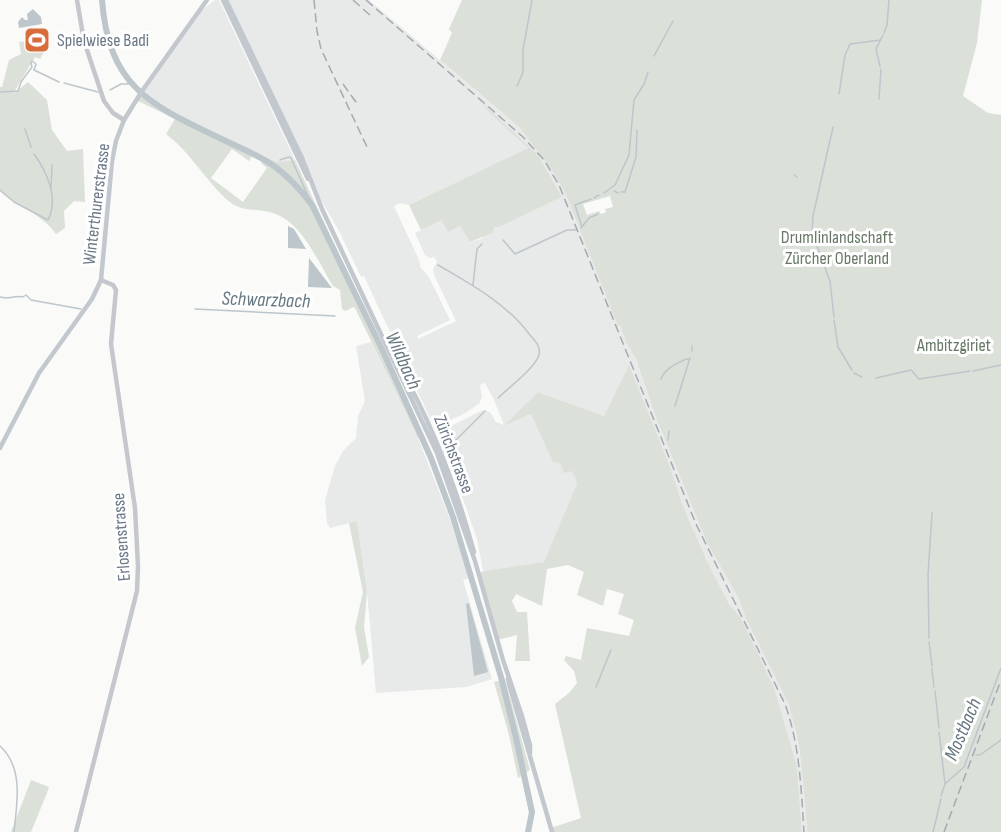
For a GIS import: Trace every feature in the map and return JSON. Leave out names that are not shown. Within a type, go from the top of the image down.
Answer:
[{"type":"main road","name":"Winterthurerstrasse","points":[[0,448],[39,373],[92,299],[101,280],[112,161],[124,120],[142,91],[209,0]]},
{"type":"main road","name":"Zürichstrasse","points":[[226,1],[302,158],[311,183],[395,362],[418,401],[475,561],[508,678],[513,686],[522,716],[552,832]]},
{"type":"main road","name":"Zürichstrasse","points":[[430,432],[447,468],[466,524],[475,561]]},
{"type":"street","points":[[77,0],[84,41],[104,101],[113,113],[124,120]]},
{"type":"street","name":"Erlosenstrasse","points":[[76,832],[137,591],[135,508],[111,344],[117,290],[113,285],[101,280]]},
{"type":"shaded area","points":[[215,0],[219,0],[295,160],[276,162],[155,104],[142,91],[199,12]]},
{"type":"shaded area","points":[[226,0],[369,0],[519,127],[554,173],[567,197],[618,325],[638,362],[657,420],[707,543],[739,599],[746,619],[788,703],[803,773],[807,832],[802,832],[797,766],[774,687],[741,618],[729,604],[707,561],[683,506],[670,466],[629,366],[604,416],[538,392],[507,425],[531,414],[553,461],[572,470],[577,483],[544,562],[483,571],[477,539],[438,436],[441,431],[483,410],[490,412],[496,422],[504,425],[494,400],[485,383],[480,385],[482,397],[479,404],[462,415],[434,427],[364,276],[361,277],[339,231],[311,183]],"holes":[[[490,111],[538,155],[562,197],[495,227],[481,239],[470,242],[460,225],[442,220],[415,233],[425,255],[430,258],[434,257],[437,262],[433,269],[434,275],[456,321],[418,339],[417,336],[450,320],[429,277],[420,267],[420,262],[394,206],[400,203],[409,205],[528,148]]]},
{"type":"shaded area","points":[[33,9],[41,17],[42,24],[19,28],[18,22],[22,17],[28,20],[27,14]]},
{"type":"shaded area","points":[[288,226],[294,229],[306,249],[288,248]]},
{"type":"shaded area","points":[[309,258],[332,288],[308,287]]},
{"type":"shaded area","points":[[371,342],[418,438],[451,522],[469,578],[463,580],[492,679],[467,687],[376,693],[367,592],[357,521],[330,528],[327,523],[325,500],[335,466],[343,451],[356,438],[358,416],[365,401],[356,346]]},
{"type":"shaded area","points":[[469,603],[488,672],[474,676],[466,604]]},
{"type":"green space","name":"Drumlinlandschaft Zürcher Oberland","points":[[462,0],[982,0],[977,43],[963,96],[988,113],[1001,115],[1001,832],[807,832],[799,751],[788,703],[746,619],[739,599],[707,543],[657,420],[638,362],[627,344],[620,325],[618,326],[567,197],[554,173],[519,127],[440,60],[452,33],[449,29]],"holes":[[[610,196],[613,207],[605,209],[606,212],[601,214],[599,211],[587,215],[583,204]]]},
{"type":"green space","points":[[47,31],[49,46],[28,50],[29,53],[46,49],[40,59],[35,57],[13,94],[28,82],[47,100],[52,130],[67,151],[83,149],[85,202],[74,201],[64,211],[65,228],[56,234],[44,221],[0,191],[0,87],[2,87],[9,60],[21,54],[19,42],[26,41],[25,35]]},
{"type":"green space","points":[[142,91],[155,104],[276,162],[295,160],[419,426],[418,438],[355,308],[346,311],[342,309],[340,290],[333,286],[301,234],[283,218],[273,213],[243,208],[231,203],[166,134],[175,119],[136,100]],"holes":[[[232,149],[249,161],[252,156],[262,161],[261,163],[267,168],[243,202],[211,178]]]},
{"type":"green space","points":[[479,100],[538,155],[562,197],[499,227],[494,227],[492,233],[470,242],[460,226],[448,232],[442,220],[421,230],[409,205],[528,148]]},
{"type":"green space","points":[[629,365],[670,466],[683,506],[707,561],[729,604],[741,618],[774,687],[797,766],[802,832],[552,832],[551,828],[581,818],[555,704],[577,683],[574,671],[564,660],[566,656],[581,660],[587,628],[629,636],[634,620],[618,614],[624,594],[607,589],[603,606],[577,595],[584,572],[568,565],[547,569],[542,606],[516,594],[512,601],[517,612],[527,612],[530,661],[515,661],[517,635],[497,640],[479,572],[544,562],[577,483],[572,471],[564,473],[560,463],[553,462],[531,414],[504,426],[538,392],[604,416]]},
{"type":"green space","points":[[357,521],[367,592],[364,627],[369,657],[362,666],[355,628],[363,592],[349,523]]},
{"type":"green space","points":[[505,679],[530,770],[525,773],[534,812],[531,832],[527,832],[530,815],[521,776],[518,778],[494,682]]},
{"type":"green space","points":[[31,780],[49,787],[47,793],[31,832],[11,832]]},
{"type":"waterway","name":"Wildbach","points":[[102,0],[106,31],[115,56],[126,76],[141,92],[180,118],[269,162],[290,179],[312,205],[382,349],[431,458],[453,517],[501,677],[516,738],[532,812],[528,832]]},
{"type":"waterway","points":[[517,86],[523,72],[523,50],[532,0]]},
{"type":"waterway","points":[[884,33],[889,0]]},
{"type":"waterway","points":[[654,56],[673,21]]},
{"type":"waterway","points":[[880,66],[876,49],[883,35]]},
{"type":"waterway","points":[[839,94],[845,55],[850,44],[881,40]]},
{"type":"waterway","points":[[0,92],[18,91],[21,82],[32,67],[32,61],[36,64],[34,70],[59,82]]},
{"type":"waterway","points":[[879,99],[881,69]]},
{"type":"waterway","points":[[604,193],[615,185],[629,155],[634,100],[648,72]]},
{"type":"waterway","points":[[64,83],[98,92]]},
{"type":"waterway","points":[[110,90],[121,84],[133,84]]},
{"type":"waterway","points":[[833,127],[813,216],[812,233],[830,281],[834,317]]},
{"type":"waterway","points":[[25,129],[31,147]]},
{"type":"waterway","points":[[621,192],[625,192],[636,157],[637,130]]},
{"type":"waterway","points":[[0,190],[14,202],[48,220],[52,194],[47,177],[34,154]]},
{"type":"waterway","points":[[280,160],[291,158],[312,205]]},
{"type":"waterway","points":[[51,188],[52,165]]},
{"type":"waterway","points":[[614,191],[618,193]]},
{"type":"waterway","points":[[594,198],[599,195]]},
{"type":"waterway","points":[[582,227],[575,205],[591,199]]},
{"type":"waterway","points":[[581,228],[589,218],[598,214]]},
{"type":"waterway","points":[[503,240],[515,254],[567,230],[576,230]]},
{"type":"waterway","points":[[473,285],[477,249],[482,244]]},
{"type":"waterway","points":[[438,265],[499,304],[521,324],[538,346],[539,355],[532,366],[498,398]]},
{"type":"waterway","name":"Schwarzbach","points":[[0,297],[26,295],[31,300],[81,309]]},
{"type":"waterway","name":"Schwarzbach","points":[[195,309],[335,316]]},
{"type":"waterway","points":[[834,320],[838,347],[852,370]]},
{"type":"waterway","points":[[692,346],[692,351]]},
{"type":"waterway","points":[[675,406],[690,358]]},
{"type":"waterway","points":[[661,379],[671,367],[690,359]]},
{"type":"waterway","name":"Mostbach","points":[[973,371],[1001,365]]},
{"type":"waterway","name":"Mostbach","points":[[876,378],[911,370],[919,379],[970,371]]},
{"type":"waterway","points":[[854,373],[862,377]]},
{"type":"waterway","points":[[444,452],[485,411]]},
{"type":"waterway","points":[[668,440],[669,431]]},
{"type":"waterway","points":[[929,638],[928,575],[932,513]]},
{"type":"waterway","points":[[929,642],[932,666]]},
{"type":"waterway","points":[[596,687],[611,650]]},
{"type":"waterway","name":"Mostbach","points":[[941,796],[945,784],[964,767],[1001,668]]},
{"type":"waterway","points":[[932,669],[934,687]]},
{"type":"waterway","points":[[935,691],[939,728]]},
{"type":"waterway","points":[[939,732],[945,784]]},
{"type":"waterway","points":[[976,755],[980,755],[1001,740]]},
{"type":"waterway","points":[[0,746],[8,755],[16,775],[17,798],[14,832]]},
{"type":"waterway","name":"Mostbach","points":[[933,832],[941,799]]},
{"type":"railway","points":[[314,0],[321,49],[367,147]]},
{"type":"railway","points":[[353,0],[371,16]]},
{"type":"railway","points":[[366,0],[523,137],[544,160],[559,185],[696,524],[785,704],[797,751],[804,832]]},
{"type":"railway","points":[[343,84],[358,105]]},
{"type":"railway","points":[[944,832],[1001,680]]},
{"type":"place","name":"Spielwiese Badi","points":[[37,40]]},
{"type":"park label","name":"Ambitzgiriet","points":[[954,345]]}]
